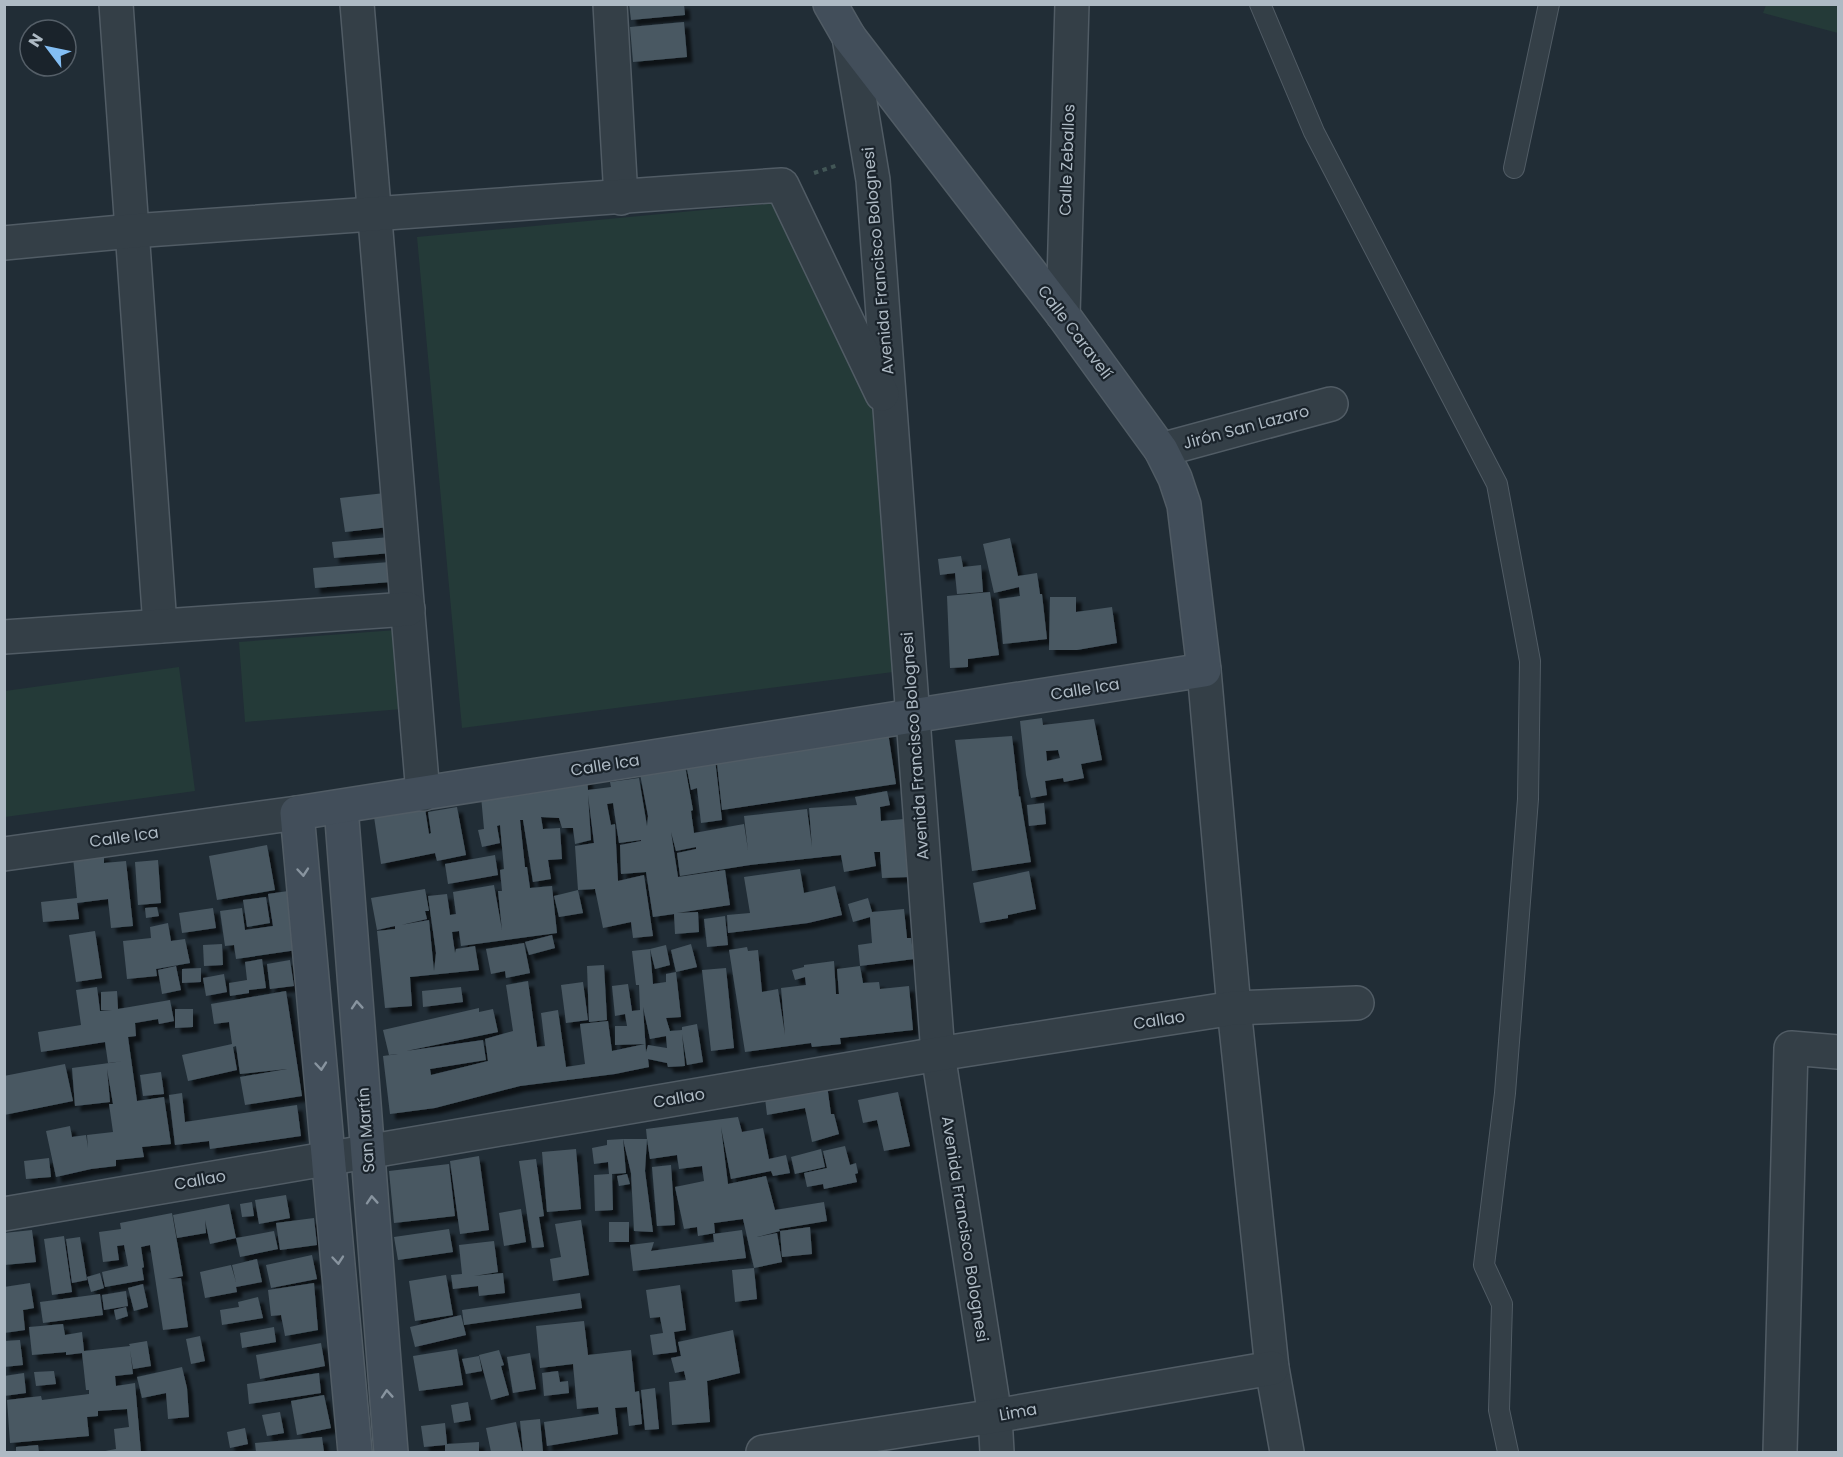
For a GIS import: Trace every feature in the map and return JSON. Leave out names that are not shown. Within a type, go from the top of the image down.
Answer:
[{"type":"street","points":[[116,4],[159,626]]},
{"type":"street","points":[[357,4],[423,794]]},
{"type":"street","points":[[610,4],[621,198]]},
{"type":"street","name":"Calle Caravelí","points":[[830,4],[849,38],[1063,315],[1161,450],[1175,478],[1184,505],[1204,670]]},
{"type":"street","name":"Calle Zeballos","points":[[1063,315],[1072,4]]},
{"type":"street","name":"Avenida Francisco Bolognesi","points":[[849,38],[873,180],[938,1054],[995,1416],[997,1452]]},
{"type":"street","points":[[4,243],[132,231],[782,185],[891,412]]},
{"type":"street","name":"Jirón San Lazaro","points":[[1161,450],[1331,404]]},
{"type":"street","points":[[4,637],[408,609]]},
{"type":"street","points":[[1204,670],[1234,1008],[1272,1368],[1287,1452]]},
{"type":"street","name":"Calle Ica","points":[[4,854],[341,807],[1204,670]]},
{"type":"street","name":"San Martín","points":[[341,807],[391,1452]]},
{"type":"street","points":[[297,813],[355,1452]]},
{"type":"street","name":"Callao","points":[[4,1214],[938,1054],[1234,1008],[1357,1003]]},
{"type":"street","points":[[1780,1452],[1791,1048],[1839,1052]]},
{"type":"street","name":"Lima","points":[[763,1452],[995,1416],[1272,1368]]},
{"type":"lane","points":[[1260,4],[1314,132],[1497,484],[1530,661],[1526,834],[1505,1093],[1484,1265],[1502,1304],[1499,1410],[1508,1452]]},
{"type":"lane","points":[[1514,168],[1549,4]]},
{"type":"path","points":[[782,185],[869,154]]},
{"type":"green space","points":[[1766,5],[1838,5],[1838,33],[1763,13]]},
{"type":"green space","points":[[776,203],[875,413],[893,672],[462,728],[417,237]]},
{"type":"green space","points":[[396,630],[402,709],[245,722],[239,642]]},
{"type":"green space","points":[[179,667],[195,791],[5,817],[5,691]]},
{"type":"building","points":[[629,4],[684,4],[685,15],[631,20]]},
{"type":"building","points":[[684,22],[687,57],[633,62],[630,27]]},
{"type":"building","points":[[385,493],[389,527],[345,532],[340,498]]},
{"type":"building","points":[[390,537],[391,553],[334,558],[332,542]]},
{"type":"building","points":[[1010,538],[1018,576],[1037,573],[1047,639],[1003,644],[999,599],[1020,596],[1019,587],[994,593],[983,544]]},
{"type":"building","points":[[961,556],[963,567],[981,565],[983,592],[957,594],[955,573],[940,575],[938,559]]},
{"type":"building","points":[[390,562],[391,582],[315,588],[313,568]]},
{"type":"building","points":[[990,592],[999,655],[968,659],[968,667],[950,668],[947,596]]},
{"type":"building","points":[[1050,597],[1076,597],[1076,612],[1112,607],[1117,643],[1077,650],[1049,650]]},
{"type":"building","points":[[1042,718],[1043,725],[1094,719],[1102,760],[1081,764],[1084,778],[1064,782],[1063,778],[1045,781],[1047,795],[1031,798],[1020,721]],"holes":[[[1058,750],[1060,758],[1047,761],[1046,751]]]},
{"type":"building","points":[[887,726],[896,784],[722,810],[716,754]]},
{"type":"building","points":[[1012,736],[1019,797],[1031,862],[972,871],[955,740]]},
{"type":"building","points":[[715,759],[722,820],[701,823],[697,788],[691,790],[686,764]]},
{"type":"building","points":[[685,766],[693,810],[691,811],[694,833],[744,824],[748,850],[744,816],[807,809],[812,847],[809,808],[857,805],[855,797],[887,791],[890,805],[880,807],[881,821],[904,819],[909,877],[882,878],[880,852],[874,852],[876,866],[844,872],[841,855],[750,865],[680,876],[677,853],[696,849],[696,847],[676,851],[671,832],[678,877],[725,870],[730,905],[677,913],[698,912],[699,932],[675,934],[674,914],[653,917],[646,872],[621,874],[620,845],[641,840],[619,843],[613,803],[607,804],[611,825],[615,824],[618,881],[644,875],[653,936],[633,938],[631,922],[603,928],[595,889],[578,890],[575,846],[594,843],[588,795],[591,840],[575,844],[573,828],[562,828],[559,818],[541,817],[543,829],[560,828],[562,859],[548,860],[551,879],[533,882],[523,820],[520,820],[525,867],[527,867],[530,888],[552,886],[557,933],[461,946],[459,931],[452,932],[455,953],[456,949],[475,946],[479,970],[410,977],[412,1006],[385,1008],[377,931],[395,929],[395,926],[377,930],[371,898],[425,889],[429,911],[425,911],[427,919],[401,925],[429,920],[434,971],[436,953],[428,896],[447,894],[450,915],[456,914],[453,892],[494,885],[502,930],[498,891],[502,891],[500,870],[504,869],[500,825],[497,826],[500,843],[482,847],[478,830],[484,829],[481,796],[587,777],[588,790],[611,787],[610,782],[639,778],[647,826],[648,816],[640,774]]},
{"type":"building","points":[[424,802],[429,834],[431,833],[428,812],[457,807],[466,855],[437,861],[435,853],[381,864],[373,810]]},
{"type":"building","points":[[1044,803],[1046,824],[1029,826],[1027,805]]},
{"type":"building","points":[[267,845],[275,890],[217,900],[209,856]]},
{"type":"building","points":[[104,854],[104,863],[126,861],[133,926],[111,928],[108,899],[77,903],[79,919],[43,922],[41,902],[77,898],[73,857]]},
{"type":"building","points":[[495,855],[498,875],[448,884],[445,864]]},
{"type":"building","points":[[158,860],[161,903],[138,905],[135,862]]},
{"type":"building","points":[[800,869],[804,893],[835,886],[842,915],[808,923],[728,933],[727,915],[750,913],[744,877]]},
{"type":"building","points":[[1029,871],[1036,909],[1008,915],[1008,918],[980,923],[973,883]]},
{"type":"building","points":[[578,890],[583,913],[559,917],[554,896]]},
{"type":"building","points":[[288,891],[297,950],[236,959],[234,945],[225,946],[220,911],[242,908],[245,930],[273,926],[268,894]]},
{"type":"building","points":[[266,897],[270,923],[247,927],[243,900]]},
{"type":"building","points":[[868,898],[872,912],[904,909],[907,938],[911,938],[914,959],[860,966],[858,945],[872,943],[870,917],[853,922],[848,904]]},
{"type":"building","points":[[157,907],[159,916],[146,918],[145,908]]},
{"type":"building","points":[[213,908],[216,928],[182,933],[179,913]]},
{"type":"building","points":[[725,916],[728,945],[707,947],[704,919]]},
{"type":"building","points":[[168,923],[171,941],[185,939],[190,963],[156,969],[157,976],[127,979],[123,941],[151,938],[150,927]]},
{"type":"building","points":[[95,931],[102,978],[76,982],[69,935]]},
{"type":"building","points":[[552,935],[555,948],[529,955],[525,942]]},
{"type":"building","points":[[524,943],[530,973],[506,978],[505,971],[491,974],[486,949]]},
{"type":"building","points":[[222,944],[223,965],[204,966],[203,945]]},
{"type":"building","points":[[691,944],[697,967],[676,972],[671,950]]},
{"type":"building","points":[[666,945],[670,965],[655,969],[650,949]]},
{"type":"building","points":[[747,947],[748,951],[758,950],[762,992],[778,989],[785,1035],[781,988],[806,985],[805,977],[795,980],[792,970],[804,967],[804,965],[834,961],[836,994],[839,994],[837,969],[860,966],[863,983],[879,982],[880,989],[909,986],[913,1030],[840,1038],[841,1044],[812,1047],[811,1043],[745,1052],[729,950]]},
{"type":"building","points":[[650,949],[653,984],[666,982],[666,974],[676,972],[681,1017],[666,1018],[670,1031],[682,1030],[682,1027],[697,1024],[703,1062],[687,1065],[682,1034],[685,1066],[668,1067],[667,1063],[648,1059],[649,1067],[615,1074],[520,1086],[435,1108],[390,1114],[383,1056],[398,1054],[389,1055],[383,1030],[479,1008],[479,1012],[493,1009],[498,1032],[406,1051],[483,1040],[486,1060],[430,1069],[431,1075],[488,1061],[485,1039],[513,1031],[506,985],[528,981],[537,1047],[545,1046],[541,1013],[558,1010],[566,1067],[585,1064],[580,1024],[608,1021],[612,1051],[645,1044],[615,1045],[615,1026],[627,1026],[625,1014],[615,1016],[612,986],[628,984],[632,1011],[640,1010],[639,985],[636,985],[632,951]],"holes":[[[643,1007],[650,1039],[666,1036],[667,1048],[648,1045],[646,1052]]]},
{"type":"building","points":[[262,959],[266,988],[230,996],[229,983],[247,980],[245,962]]},
{"type":"building","points":[[290,960],[294,986],[270,989],[267,964]]},
{"type":"building","points":[[604,965],[607,1020],[589,1022],[587,966]]},
{"type":"building","points":[[176,966],[181,990],[162,994],[158,970]]},
{"type":"building","points":[[201,968],[201,982],[182,983],[182,969]]},
{"type":"building","points":[[726,968],[734,1048],[711,1051],[702,970]]},
{"type":"building","points":[[224,974],[227,992],[206,996],[203,978]]},
{"type":"building","points":[[583,982],[588,1020],[566,1023],[561,985]]},
{"type":"building","points":[[97,987],[100,1011],[112,1010],[101,1010],[101,992],[117,991],[118,1009],[170,1000],[174,1021],[159,1024],[158,1019],[135,1023],[136,1036],[128,1037],[137,1101],[164,1097],[171,1144],[142,1147],[144,1157],[116,1160],[116,1166],[56,1177],[46,1131],[70,1126],[72,1137],[86,1135],[88,1148],[87,1135],[113,1132],[109,1104],[113,1104],[107,1069],[110,1102],[75,1106],[72,1068],[124,1061],[108,1063],[105,1042],[41,1052],[38,1032],[81,1025],[76,990]]},
{"type":"building","points":[[461,987],[463,1002],[423,1007],[422,991]]},
{"type":"building","points":[[286,991],[302,1096],[245,1105],[240,1077],[287,1069],[240,1074],[236,1046],[233,1047],[237,1070],[188,1081],[182,1055],[232,1044],[229,1022],[214,1024],[211,1004]]},
{"type":"building","points":[[175,1009],[193,1009],[193,1027],[175,1028]]},
{"type":"building","points":[[65,1064],[73,1101],[4,1115],[4,1076]]},
{"type":"building","points":[[161,1072],[164,1094],[143,1096],[140,1075]]},
{"type":"building","points":[[827,1085],[831,1114],[834,1114],[839,1134],[812,1142],[805,1108],[767,1115],[765,1098]]},
{"type":"building","points":[[898,1092],[910,1146],[884,1151],[877,1120],[863,1123],[858,1100]]},
{"type":"building","points":[[182,1093],[185,1122],[297,1105],[301,1136],[210,1149],[209,1141],[175,1145],[169,1095]]},
{"type":"building","points":[[738,1117],[742,1132],[763,1128],[769,1159],[786,1155],[790,1173],[773,1176],[771,1171],[731,1179],[721,1127],[728,1184],[766,1176],[775,1210],[824,1202],[827,1221],[779,1229],[780,1231],[757,1237],[777,1233],[782,1262],[754,1268],[743,1219],[714,1223],[715,1233],[698,1236],[697,1227],[684,1229],[675,1187],[704,1181],[702,1166],[679,1169],[677,1155],[650,1159],[646,1129]]},
{"type":"building","points":[[623,1139],[647,1139],[645,1171],[653,1232],[634,1231],[631,1173]]},
{"type":"building","points":[[623,1139],[626,1173],[612,1174],[613,1210],[595,1211],[594,1175],[609,1174],[608,1162],[594,1164],[592,1148],[607,1145],[607,1140]]},
{"type":"building","points":[[845,1146],[850,1165],[856,1163],[857,1182],[824,1189],[823,1184],[807,1187],[804,1173],[827,1168],[823,1151]]},
{"type":"building","points":[[576,1149],[581,1209],[547,1212],[542,1152]]},
{"type":"building","points":[[821,1149],[825,1167],[795,1174],[791,1157]]},
{"type":"building","points":[[479,1156],[489,1230],[460,1234],[450,1161]]},
{"type":"building","points":[[49,1158],[51,1177],[26,1179],[24,1161]]},
{"type":"building","points":[[536,1159],[544,1216],[539,1217],[544,1247],[532,1248],[519,1161]]},
{"type":"building","points":[[449,1164],[455,1216],[394,1223],[389,1171]]},
{"type":"building","points":[[671,1165],[675,1225],[657,1226],[652,1167]]},
{"type":"building","points":[[627,1174],[630,1184],[619,1186],[617,1176]]},
{"type":"building","points":[[286,1195],[290,1218],[259,1224],[255,1200]]},
{"type":"building","points":[[252,1202],[254,1216],[242,1217],[240,1204]]},
{"type":"building","points":[[229,1204],[236,1238],[210,1244],[205,1220],[206,1233],[177,1238],[173,1215]]},
{"type":"building","points":[[521,1209],[526,1242],[504,1246],[499,1213]]},
{"type":"building","points":[[172,1213],[183,1276],[168,1279],[181,1278],[188,1327],[163,1330],[150,1245],[141,1247],[144,1280],[105,1287],[102,1272],[128,1266],[124,1245],[117,1246],[119,1260],[103,1262],[99,1232],[121,1229],[120,1223]]},
{"type":"building","points":[[314,1218],[317,1245],[280,1250],[276,1223]]},
{"type":"building","points":[[581,1220],[589,1275],[553,1281],[550,1259],[561,1257],[555,1224]]},
{"type":"building","points":[[609,1222],[629,1222],[629,1242],[609,1242]]},
{"type":"building","points":[[810,1227],[812,1254],[782,1257],[780,1231]]},
{"type":"building","points":[[449,1229],[453,1252],[398,1260],[394,1237]]},
{"type":"building","points":[[32,1230],[36,1262],[4,1265],[4,1233]]},
{"type":"building","points":[[742,1230],[746,1258],[633,1271],[630,1245],[654,1242],[651,1251],[714,1242],[713,1234]]},
{"type":"building","points":[[274,1231],[278,1249],[240,1257],[236,1238]]},
{"type":"building","points":[[64,1236],[72,1292],[52,1295],[44,1239]]},
{"type":"building","points":[[80,1237],[87,1280],[72,1283],[66,1239]]},
{"type":"building","points":[[494,1241],[498,1272],[474,1276],[503,1273],[505,1293],[479,1296],[478,1286],[453,1289],[451,1275],[462,1274],[459,1245]]},
{"type":"building","points":[[312,1255],[317,1279],[271,1288],[266,1265]]},
{"type":"building","points":[[257,1259],[262,1282],[236,1287],[237,1292],[205,1298],[200,1272],[231,1265],[236,1282],[232,1265]]},
{"type":"building","points":[[754,1268],[757,1299],[735,1302],[732,1270]]},
{"type":"building","points":[[100,1273],[104,1288],[91,1292],[87,1277]]},
{"type":"building","points":[[446,1275],[453,1315],[415,1321],[409,1281]]},
{"type":"building","points":[[30,1283],[34,1308],[23,1310],[25,1330],[4,1333],[4,1287]]},
{"type":"building","points":[[314,1283],[318,1330],[285,1336],[281,1315],[271,1316],[268,1290]]},
{"type":"building","points":[[143,1284],[148,1307],[134,1311],[128,1288]]},
{"type":"building","points":[[680,1285],[686,1330],[674,1332],[677,1352],[653,1355],[650,1335],[663,1333],[660,1317],[650,1318],[646,1290]]},
{"type":"building","points":[[126,1291],[128,1306],[104,1310],[102,1295]]},
{"type":"building","points":[[580,1293],[582,1308],[464,1325],[462,1310]]},
{"type":"building","points":[[100,1294],[103,1315],[43,1323],[40,1302]]},
{"type":"building","points":[[258,1297],[263,1318],[222,1325],[220,1310],[239,1307],[238,1302]]},
{"type":"building","points":[[126,1307],[128,1316],[116,1320],[114,1310]]},
{"type":"building","points":[[461,1315],[466,1335],[415,1347],[410,1327]]},
{"type":"building","points":[[584,1321],[588,1355],[631,1350],[635,1392],[639,1391],[642,1424],[629,1426],[627,1407],[615,1408],[618,1434],[547,1446],[544,1422],[599,1414],[598,1407],[577,1409],[573,1364],[540,1368],[536,1326]]},
{"type":"building","points":[[63,1324],[65,1335],[82,1332],[84,1351],[130,1346],[129,1344],[147,1341],[151,1366],[133,1369],[130,1350],[133,1374],[115,1376],[116,1386],[135,1383],[141,1452],[100,1452],[116,1449],[114,1429],[129,1427],[127,1409],[98,1411],[98,1416],[87,1417],[89,1436],[10,1443],[7,1400],[41,1396],[42,1400],[89,1394],[89,1390],[86,1390],[82,1353],[32,1355],[29,1327]]},
{"type":"building","points":[[274,1327],[276,1342],[242,1348],[240,1333]]},
{"type":"building","points":[[733,1330],[740,1373],[707,1381],[710,1422],[672,1425],[669,1382],[686,1380],[684,1371],[675,1373],[671,1358],[681,1356],[678,1342]]},
{"type":"building","points":[[200,1336],[205,1361],[191,1364],[186,1339]]},
{"type":"building","points":[[20,1340],[23,1365],[4,1367],[4,1341]]},
{"type":"building","points":[[321,1343],[325,1366],[260,1379],[256,1355]]},
{"type":"building","points":[[457,1349],[463,1385],[419,1391],[413,1356]]},
{"type":"building","points":[[499,1350],[509,1395],[491,1400],[479,1355]]},
{"type":"building","points":[[530,1353],[536,1389],[513,1393],[507,1357]]},
{"type":"building","points":[[479,1356],[482,1371],[466,1374],[462,1359]]},
{"type":"building","points":[[182,1367],[187,1388],[189,1417],[168,1419],[166,1393],[142,1398],[137,1377]]},
{"type":"building","points":[[54,1371],[56,1384],[36,1386],[34,1372]]},
{"type":"building","points":[[558,1371],[560,1382],[568,1381],[569,1393],[544,1396],[542,1373]]},
{"type":"building","points":[[24,1373],[26,1393],[4,1396],[4,1376]]},
{"type":"building","points":[[319,1373],[321,1393],[249,1404],[247,1384]]},
{"type":"building","points":[[655,1388],[659,1429],[645,1430],[641,1390]]},
{"type":"building","points":[[324,1395],[331,1428],[297,1435],[291,1401]]},
{"type":"building","points":[[468,1402],[471,1420],[454,1423],[451,1405]]},
{"type":"building","points":[[280,1412],[284,1433],[267,1436],[262,1415]]},
{"type":"building","points":[[540,1419],[543,1452],[523,1452],[520,1421]]},
{"type":"building","points":[[516,1422],[522,1452],[491,1452],[486,1428]]},
{"type":"building","points":[[445,1423],[447,1444],[479,1442],[479,1452],[445,1452],[445,1445],[424,1447],[421,1426]]},
{"type":"building","points":[[245,1428],[248,1444],[230,1448],[227,1432]]},
{"type":"building","points":[[322,1437],[324,1452],[256,1452],[255,1443]]},
{"type":"building","points":[[38,1445],[39,1452],[16,1452],[16,1447]]}]
